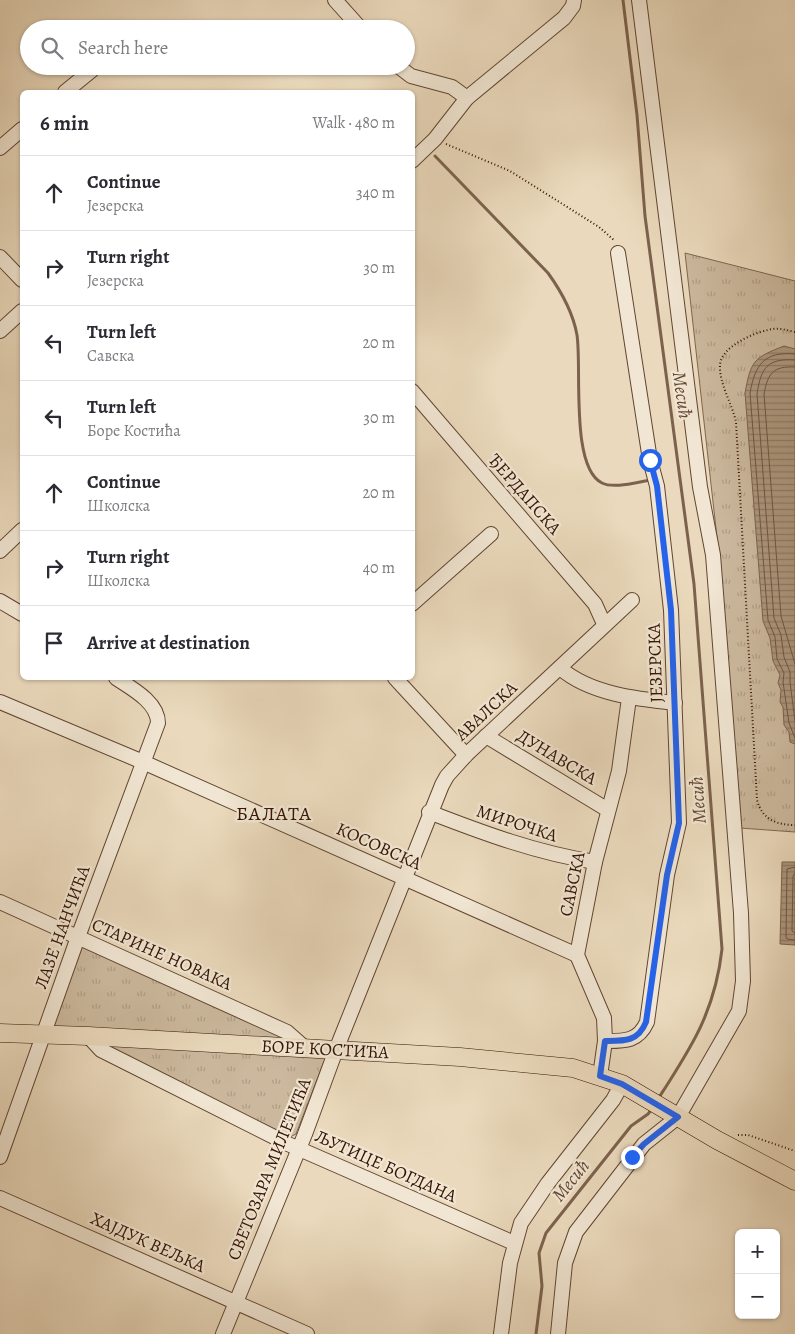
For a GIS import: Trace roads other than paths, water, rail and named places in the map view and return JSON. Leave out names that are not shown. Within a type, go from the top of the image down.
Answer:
[{"type":"main road","name":"БОРЕ КОСТИЋА","points":[[0,1033],[304,1047],[528,1062],[573,1068],[622,1084],[795,1181]]},
{"type":"street","points":[[335,0],[353,20]]},
{"type":"street","points":[[558,1334],[565,1263],[576,1232],[644,1144],[673,1114],[739,1011],[743,982],[741,913],[713,555],[700,487],[639,0]]},
{"type":"street","points":[[415,158],[435,139],[467,98],[564,18],[572,2]]},
{"type":"street","points":[[67,90],[86,75]]},
{"type":"street","points":[[410,75],[447,86],[467,98]]},
{"type":"street","points":[[0,148],[20,131]]},
{"type":"street","name":"ЈЕЗЕРСКА","points":[[605,1041],[633,1038],[643,1029],[646,1022],[667,875],[679,823],[671,610],[657,486],[650,460],[618,253]]},
{"type":"street","points":[[0,256],[20,278]]},
{"type":"street","points":[[0,331],[20,313]]},
{"type":"street","name":"ЂЕРДАПСКА","points":[[415,394],[596,604],[604,624]]},
{"type":"street","points":[[1,548],[20,532]]},
{"type":"street","points":[[415,601],[490,534]]},
{"type":"street","name":"АВАЛСКА","points":[[403,878],[429,812],[447,776],[466,755],[560,668],[604,624],[632,600]]},
{"type":"street","points":[[0,601],[20,613]]},
{"type":"street","points":[[560,668],[576,680],[629,698],[675,703]]},
{"type":"street","name":"ЛАЗЕ НАНЧИЋА","points":[[0,1157],[78,936],[158,723],[156,711],[138,692],[119,680]]},
{"type":"street","points":[[397,680],[466,755]]},
{"type":"street","name":"САВСКА","points":[[577,955],[594,862],[619,771],[629,698]]},
{"type":"street","name":"КОСОВСКА","points":[[0,702],[143,762],[577,955]]},
{"type":"street","name":"ДУНАВСКА","points":[[486,736],[608,810]]},
{"type":"street","name":"МИРОЧКА","points":[[429,812],[535,850],[594,862]]},
{"type":"street","name":"СВЕТОЗАРА МИЛЕТИЋА","points":[[223,1334],[299,1149],[403,878]]},
{"type":"street","name":"СТАРИНЕ НОВАКА","points":[[0,902],[287,1032],[304,1047]]},
{"type":"street","points":[[577,955],[604,1018],[605,1041],[600,1076]]},
{"type":"street","name":"ЉУТИЦЕ БОГДАНА","points":[[88,1036],[101,1050],[299,1149],[514,1243]]},
{"type":"street","points":[[501,1334],[514,1243],[525,1216],[548,1182],[613,1100],[622,1084]]},
{"type":"street","name":"ХАЈДУК ВЕЉКА","points":[[0,1198],[307,1334]]},
{"type":"water","points":[[784,346],[795,349],[795,744],[790,742],[789,732],[784,725],[783,707],[780,702],[781,690],[778,683],[780,675],[773,661],[770,638],[763,621],[745,393],[749,374],[755,362],[766,354]]},
{"type":"water","points":[[782,862],[795,862],[795,945],[780,944]]},
{"type":"waterway","name":"Месић","points":[[623,0],[637,115],[645,216],[694,584],[722,949],[714,992],[700,1028],[658,1099]]},
{"type":"waterway","points":[[435,156],[548,273],[566,302],[577,335],[581,438],[585,458],[592,473],[602,483],[607,485],[651,480]]},
{"type":"waterway","name":"Месић","points":[[536,1334],[542,1286],[539,1253],[546,1233],[631,1126],[652,1109]]},
{"type":"district","name":"БАЛАТА","points":[[274,813]]}]
